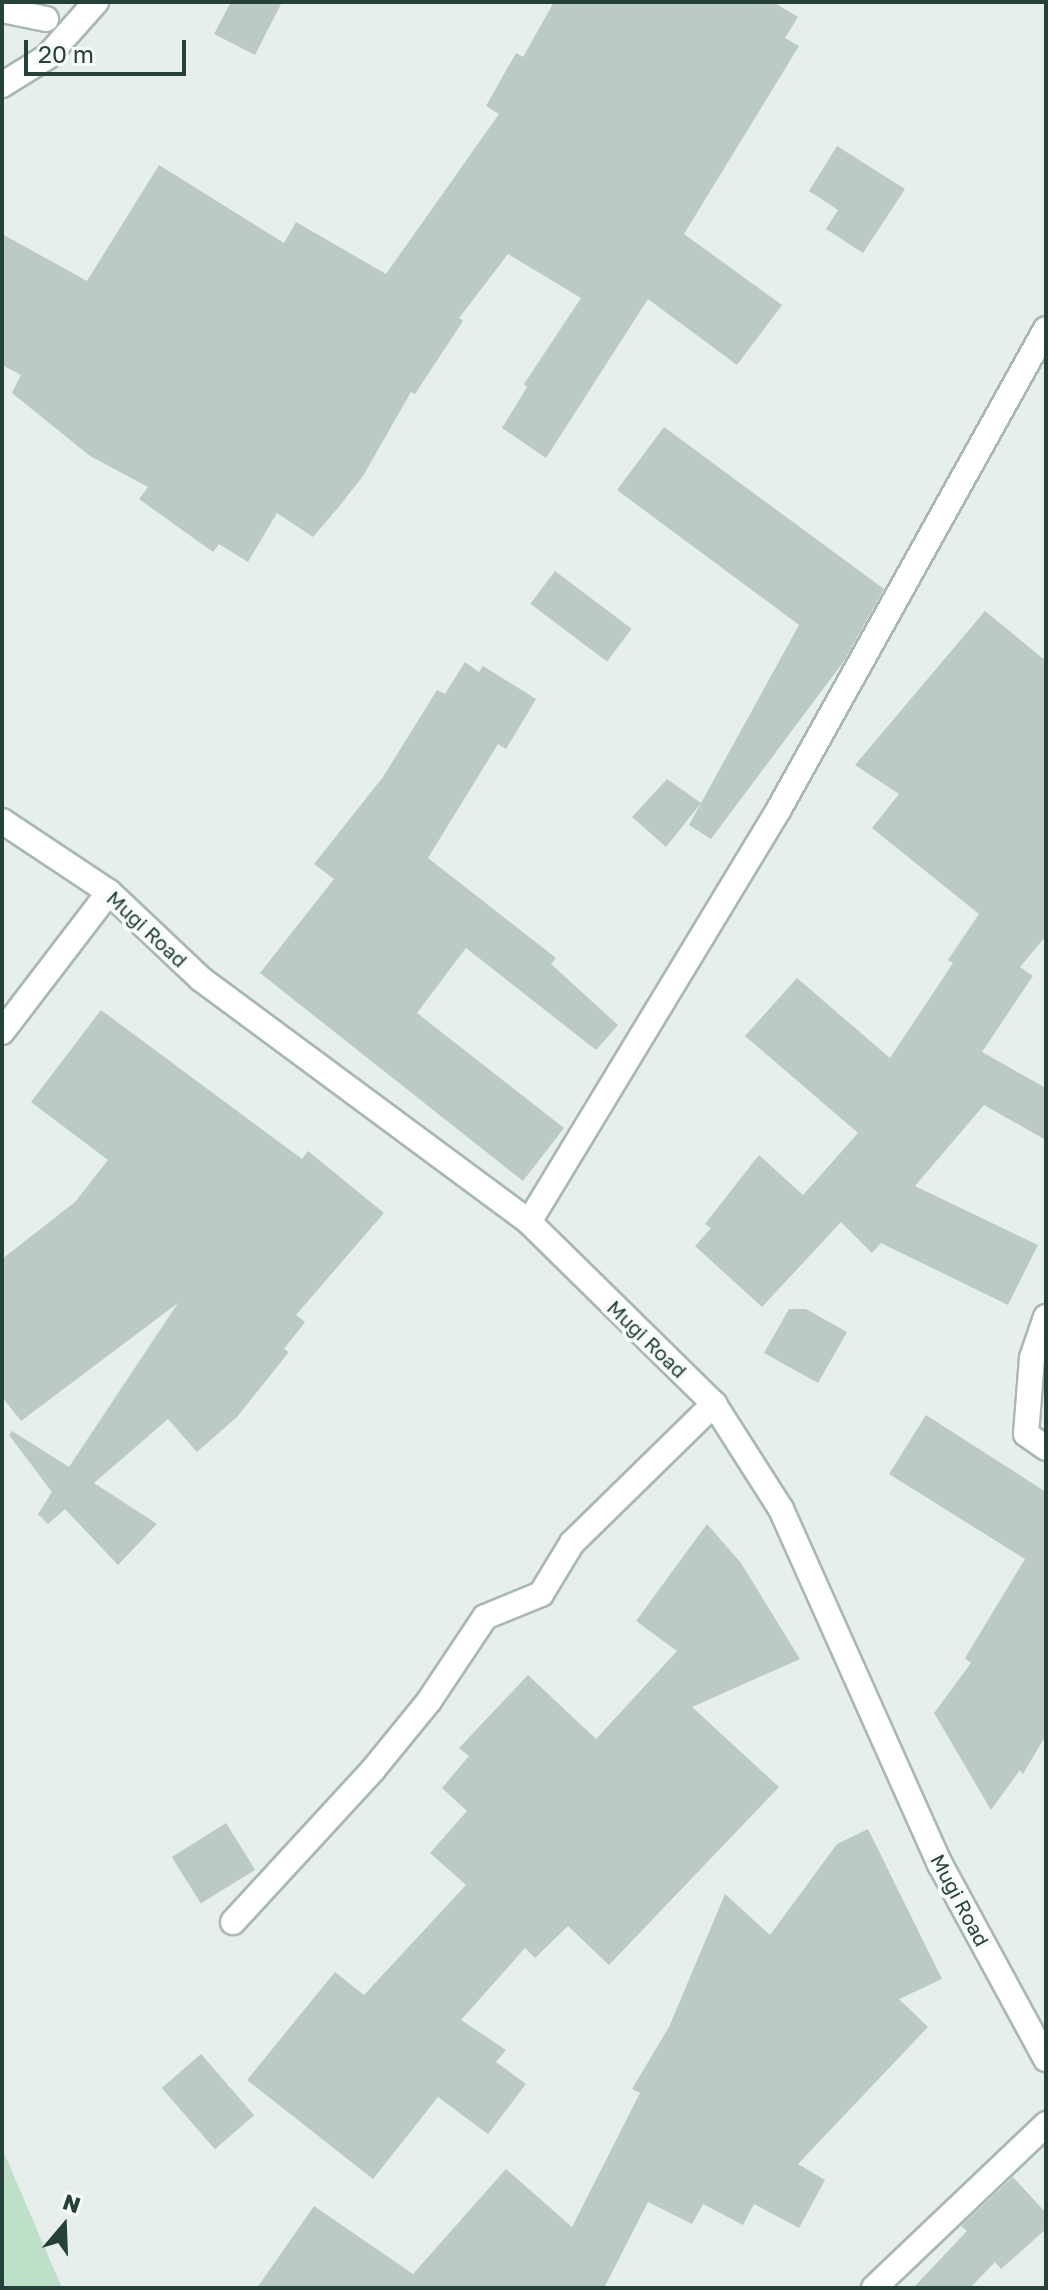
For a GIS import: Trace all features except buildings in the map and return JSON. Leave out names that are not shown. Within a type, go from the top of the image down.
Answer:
[{"type":"street","points":[[2,85],[47,57],[96,2]]},
{"type":"street","points":[[2,10],[46,19]]},
{"type":"street","points":[[529,1222],[779,809],[1046,329]]},
{"type":"street","name":"Mugi Road","points":[[2,821],[109,892],[201,979],[529,1222],[714,1404],[781,1509],[940,1864],[1046,2059]]},
{"type":"street","points":[[2,1032],[109,892]]},
{"type":"street","points":[[1046,1317],[1032,1358],[1026,1434],[1046,1448]]},
{"type":"street","points":[[233,1922],[372,1771],[485,1617],[541,1594],[572,1543],[714,1404]]},
{"type":"street","points":[[874,2288],[1046,2124]]},
{"type":"green space","points":[[2,2148],[62,2288],[2,2288]]}]
